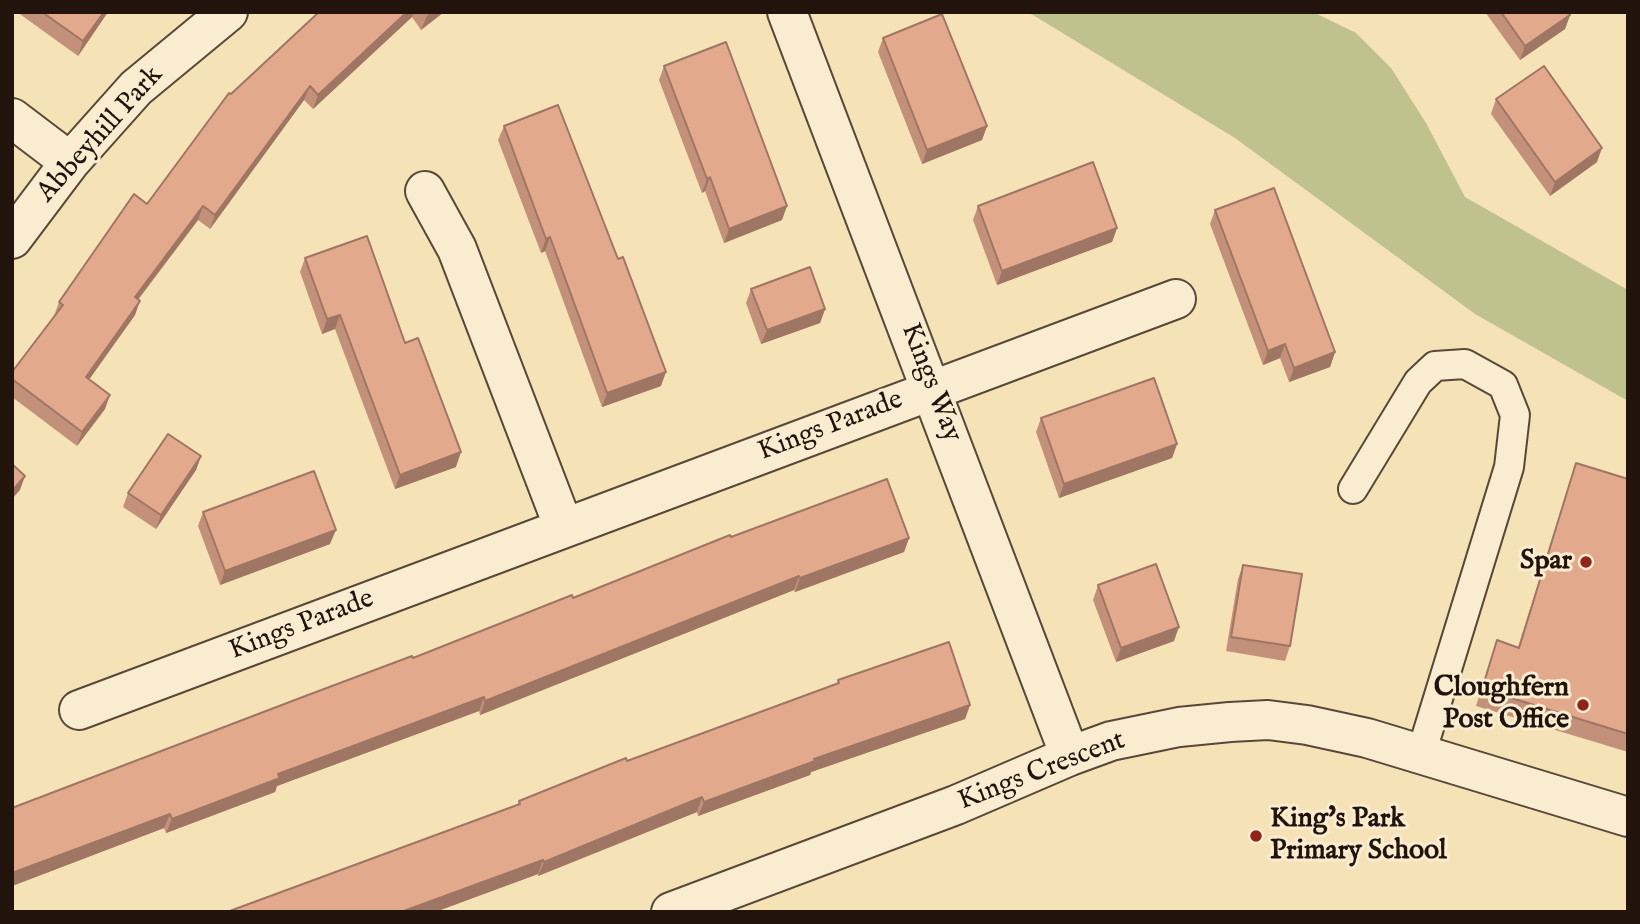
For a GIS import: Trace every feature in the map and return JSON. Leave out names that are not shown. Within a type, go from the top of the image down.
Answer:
[{"type":"street","name":"Abbeyhill Park","points":[[12,239],[70,162],[136,88],[229,12]]},
{"type":"street","name":"Kings Way","points":[[787,12],[1070,756]]},
{"type":"street","points":[[12,118],[70,162]]},
{"type":"street","points":[[425,191],[457,249],[564,528]]},
{"type":"street","name":"Kings Parade","points":[[79,710],[1176,299]]},
{"type":"street","name":"Kings Crescent","points":[[671,912],[956,805],[1111,741],[1179,727],[1268,720],[1307,725],[1367,738],[1628,817]]},
{"type":"lane","points":[[1353,489],[1418,382],[1436,366],[1465,364],[1503,385],[1515,415],[1509,467],[1421,754]]},
{"type":"green space","points":[[1028,12],[1313,12],[1356,33],[1391,68],[1426,123],[1465,197],[1628,290],[1628,401],[1475,314],[1235,138]]},
{"type":"building","points":[[42,12],[104,12],[83,41]]},
{"type":"building","points":[[319,12],[407,12],[318,95],[310,86],[215,215],[203,206],[135,297],[140,301],[86,377],[110,395],[82,432],[12,379],[12,372],[63,305],[59,302],[134,194],[147,204],[229,93]]},
{"type":"building","points":[[1501,12],[1568,12],[1570,15],[1525,46]]},
{"type":"building","points":[[942,14],[987,126],[927,150],[883,38]]},
{"type":"building","points":[[726,42],[787,206],[729,229],[664,66]]},
{"type":"building","points":[[1544,66],[1602,148],[1555,182],[1496,99]]},
{"type":"building","points":[[558,105],[618,259],[623,257],[666,372],[607,393],[550,237],[546,239],[504,126]]},
{"type":"building","points":[[1093,162],[1117,228],[1002,271],[978,206]]},
{"type":"building","points":[[1274,188],[1335,352],[1294,368],[1285,344],[1268,351],[1215,210]]},
{"type":"building","points":[[367,236],[405,343],[418,338],[461,452],[400,475],[340,315],[327,319],[305,258]]},
{"type":"building","points":[[810,267],[825,309],[767,330],[751,289]]},
{"type":"building","points":[[1154,378],[1177,444],[1064,484],[1041,418]]},
{"type":"building","points":[[168,434],[201,456],[161,515],[128,493]]},
{"type":"building","name":"Spar","points":[[1576,463],[1628,479],[1628,734],[1482,689],[1497,640],[1519,648]]},
{"type":"building","points":[[12,464],[25,476],[12,491]]},
{"type":"building","points":[[314,471],[336,530],[225,571],[203,512]]},
{"type":"building","points":[[887,479],[909,538],[800,578],[799,576],[485,701],[484,697],[278,774],[280,778],[172,819],[170,814],[12,873],[12,808],[412,656],[413,658],[572,595],[573,598],[730,535],[731,537]]},
{"type":"building","points":[[1156,564],[1179,627],[1121,648],[1098,585]]},
{"type":"building","points":[[1243,565],[1302,574],[1290,646],[1231,637]]},
{"type":"building","points":[[949,642],[970,705],[814,759],[815,761],[704,802],[702,797],[544,862],[543,860],[401,912],[227,912],[520,804],[519,801],[626,758],[627,761],[839,683],[838,680]]},
{"type":"place","name":"Spar","points":[[1586,562]]},
{"type":"place","name":"Cloughfern Post Office","points":[[1583,705]]},
{"type":"place","name":"King's Park Primary School","points":[[1256,836]]}]
